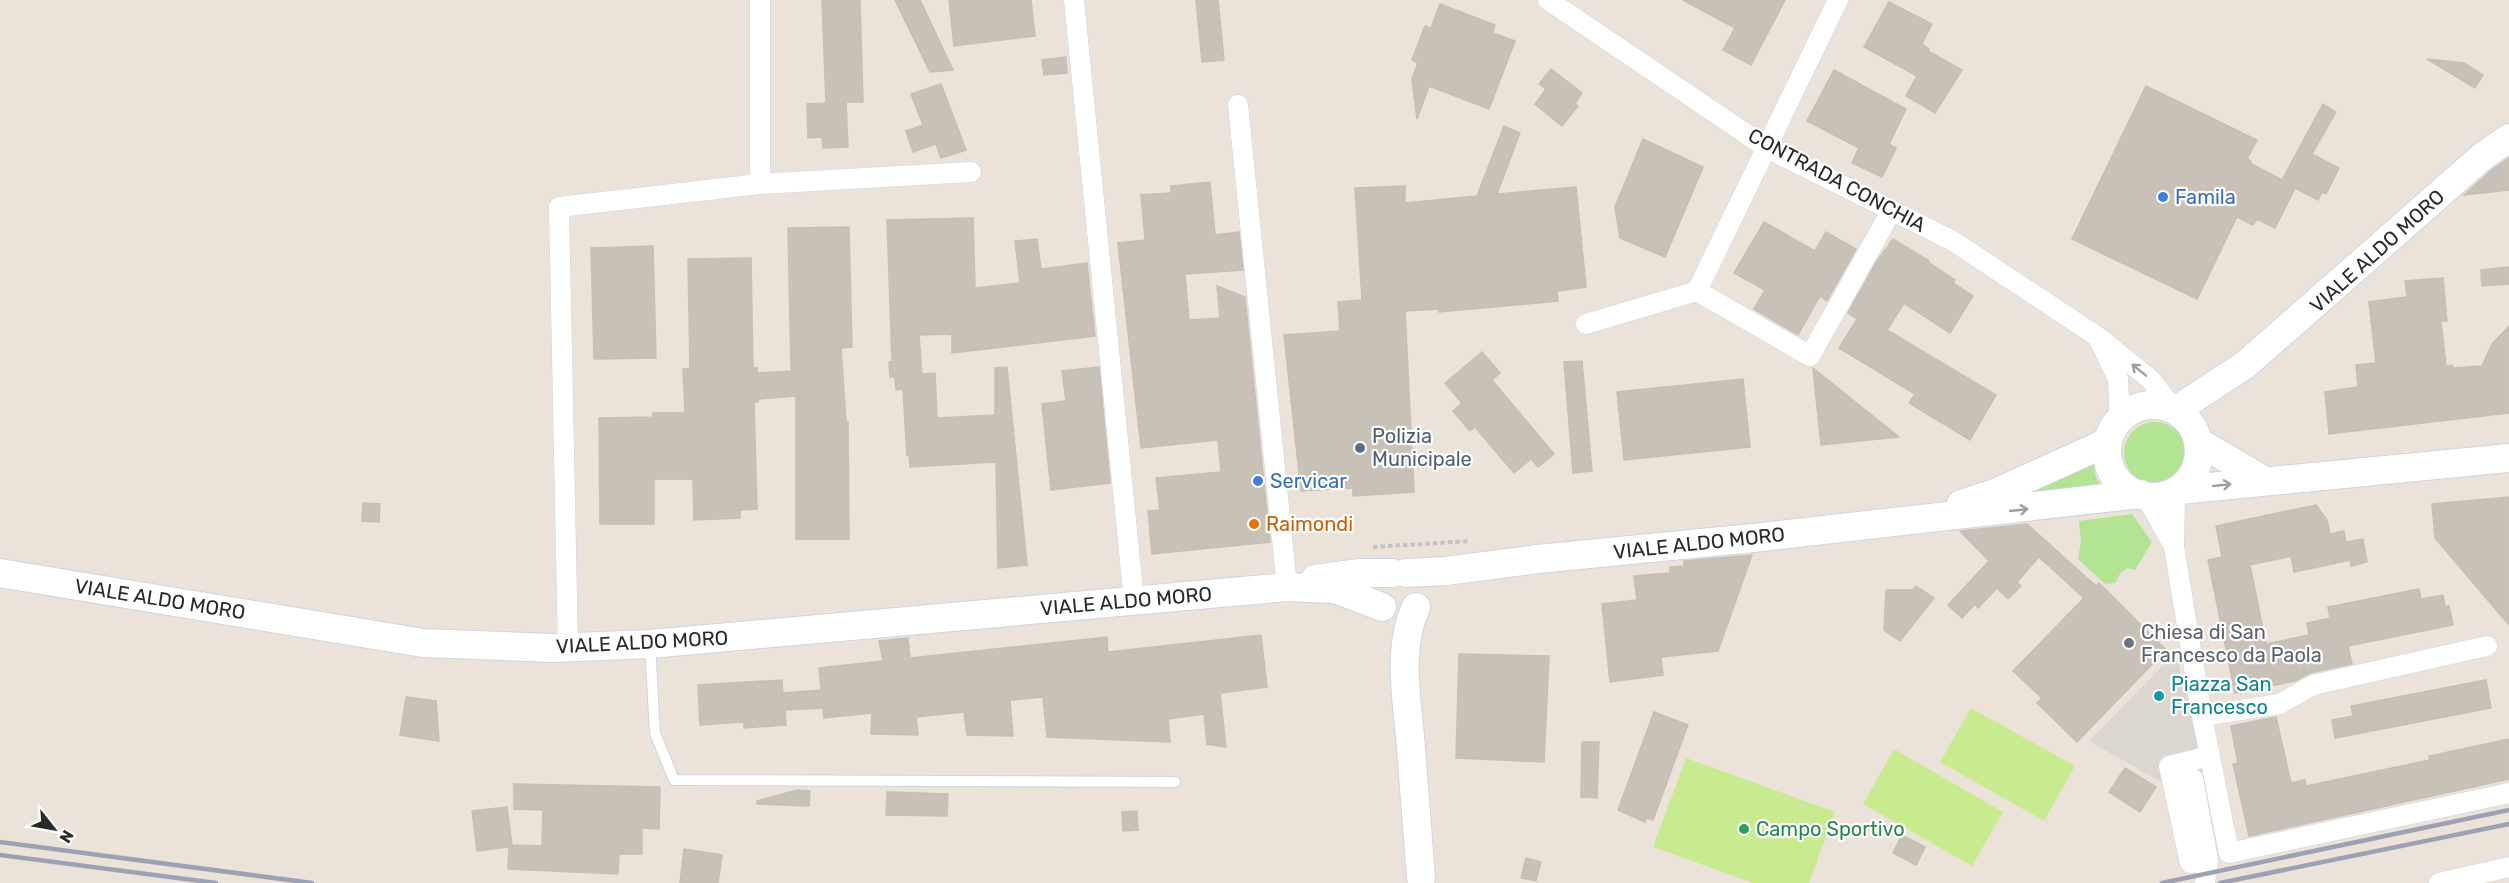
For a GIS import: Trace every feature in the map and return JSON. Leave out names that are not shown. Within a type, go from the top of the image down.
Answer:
[{"type":"main road","name":"VIALE ALDO MORO","points":[[2198,439],[2224,387],[2246,365],[2483,156],[2509,138]]},
{"type":"main road","name":"VIALE ALDO MORO","points":[[2175,410],[2246,365]]},
{"type":"main road","points":[[2177,491],[2189,481],[2196,469],[2199,456],[2198,439],[2186,417],[2160,405],[2145,405],[2131,410],[2114,430],[2107,456],[2118,481],[2128,490],[2143,495],[2165,496],[2177,491],[2265,481],[2509,458]]},
{"type":"main road","name":"VIALE ALDO MORO","points":[[1898,522],[1995,493],[2114,430]]},
{"type":"main road","points":[[2198,439],[2265,481]]},
{"type":"main road","name":"VIALE ALDO MORO","points":[[1287,587],[1312,579],[1360,573],[1424,573],[2143,495]]},
{"type":"main road","name":"VIALE ALDO MORO","points":[[1418,604],[1458,576],[1500,564]]},
{"type":"main road","name":"VIALE ALDO MORO","points":[[0,573],[423,643],[568,647],[650,644],[1287,587],[1335,589],[1384,609]]},
{"type":"main road","points":[[1406,686],[1398,647],[1377,596],[1381,582],[1399,573],[1418,582],[1421,595],[1409,622],[1406,638],[1406,686],[1421,878]]},
{"type":"main road","points":[[1384,609],[1398,615],[1405,615],[1418,604]]},
{"type":"street","points":[[760,0],[760,184]]},
{"type":"street","points":[[1074,0],[1134,601]]},
{"type":"street","name":"CONTRADA CONCHIA","points":[[1548,0],[1767,148],[1953,241],[2098,336],[2150,379],[2175,410]]},
{"type":"street","points":[[1697,291],[1838,0]]},
{"type":"street","points":[[1238,105],[1287,587]]},
{"type":"street","points":[[568,647],[559,207],[760,184],[971,172]]},
{"type":"street","points":[[1586,324],[1697,291],[1810,356],[1892,210]]},
{"type":"street","points":[[2098,336],[2118,379],[2114,430]]},
{"type":"street","points":[[2177,491],[2174,547],[2202,716],[2229,853],[2509,793]]},
{"type":"street","points":[[2143,495],[2174,547]]},
{"type":"street","points":[[2202,716],[2280,704],[2313,686],[2487,646]]},
{"type":"street","points":[[2205,883],[2208,860],[2193,779],[2183,781],[2199,862],[2190,863],[2169,766],[2210,756]]},
{"type":"street","points":[[2439,883],[2509,867]]},
{"type":"lane","points":[[650,644],[655,734],[674,780],[1175,782]]},
{"type":"green space","points":[[2155,422],[2167,424],[2177,431],[2184,441],[2186,453],[2184,465],[2177,475],[2167,482],[2155,484],[2143,482],[2133,475],[2126,465],[2124,453],[2126,441],[2133,431],[2143,424]]},
{"type":"green space","points":[[2092,459],[2096,477],[2105,493],[2032,492]]},
{"type":"green space","points":[[2132,514],[2152,542],[2135,570],[2128,568],[2121,572],[2115,583],[2105,584],[2078,559],[2081,541],[2079,521]]},
{"type":"green space","points":[[1971,708],[2075,766],[2044,821],[1940,762]]},
{"type":"green space","points":[[1894,749],[2003,812],[1972,866],[1863,804]]},
{"type":"green space","name":"Campo Sportivo","points":[[1686,758],[1835,812],[1809,883],[1753,883],[1653,847]]},
{"type":"shaded area","name":"Piazza San Francesco","points":[[2176,652],[2206,780],[2172,788],[2089,741]]},
{"type":"building","points":[[822,0],[860,0],[863,102],[846,102],[848,147],[823,148],[822,137],[808,138],[807,104],[826,103]]},
{"type":"building","points":[[895,0],[920,0],[953,70],[930,72]]},
{"type":"building","points":[[949,0],[1031,0],[1035,36],[954,46]]},
{"type":"building","points":[[1196,0],[1218,0],[1224,60],[1202,62]]},
{"type":"building","points":[[1683,0],[1785,0],[1751,65],[1723,50],[1735,28]]},
{"type":"building","points":[[1889,2],[1932,24],[1922,44],[1929,49],[1928,51],[1962,70],[1935,113],[1906,96],[1917,76],[1864,47]]},
{"type":"building","points":[[1440,4],[1495,25],[1493,33],[1515,41],[1489,109],[1429,86],[1417,119],[1412,79],[1418,63],[1412,60],[1425,26],[1431,28]]},
{"type":"building","points":[[1066,57],[1067,73],[1044,75],[1042,60]]},
{"type":"building","points":[[2427,59],[2464,63],[2483,75],[2475,88]]},
{"type":"building","points":[[1551,69],[1582,93],[1575,103],[1578,106],[1562,126],[1535,104],[1546,89],[1539,84]]},
{"type":"building","points":[[1834,70],[1906,109],[1889,144],[1896,148],[1882,177],[1852,163],[1859,148],[1807,121]]},
{"type":"building","points":[[941,84],[966,150],[941,158],[936,144],[913,152],[906,131],[923,125],[911,94]]},
{"type":"building","name":"Famila","points":[[2146,86],[2257,140],[2247,159],[2251,161],[2250,163],[2282,180],[2323,104],[2336,112],[2312,154],[2339,168],[2326,194],[2322,192],[2318,200],[2295,188],[2275,228],[2257,219],[2253,225],[2237,217],[2197,299],[2072,239]]},
{"type":"building","points":[[1504,126],[1520,133],[1497,194],[1576,187],[1586,287],[1557,291],[1558,301],[1439,312],[1439,309],[1405,311],[1414,492],[1353,496],[1353,488],[1301,491],[1284,335],[1340,331],[1338,302],[1362,300],[1355,188],[1405,186],[1405,203],[1477,196]]},
{"type":"building","points":[[1643,139],[1703,167],[1665,257],[1620,238],[1615,207]]},
{"type":"building","points":[[2509,158],[2509,190],[2464,195],[2493,169]]},
{"type":"building","points":[[1210,182],[1215,235],[1239,232],[1243,270],[1185,274],[1189,320],[1220,318],[1217,286],[1245,297],[1270,542],[1152,554],[1148,511],[1160,510],[1156,478],[1221,472],[1218,440],[1141,448],[1118,243],[1145,240],[1141,195],[1171,193],[1171,186]]},
{"type":"building","points":[[973,218],[975,288],[1020,283],[1015,241],[1037,239],[1041,269],[1087,263],[1095,336],[952,353],[952,334],[919,335],[922,374],[935,373],[937,418],[995,415],[995,368],[1007,367],[1027,565],[998,568],[996,462],[910,467],[909,455],[907,455],[903,389],[896,390],[895,377],[890,377],[889,362],[892,361],[887,220]]},
{"type":"building","points":[[1764,222],[1815,251],[1826,232],[1856,249],[1827,301],[1820,296],[1798,335],[1754,309],[1765,290],[1734,273]]},
{"type":"building","points":[[849,227],[852,347],[841,348],[846,422],[848,422],[849,539],[796,539],[796,396],[758,399],[758,402],[754,402],[757,509],[740,510],[740,518],[694,520],[693,479],[654,479],[654,524],[600,524],[599,418],[653,417],[653,413],[685,413],[683,369],[690,369],[688,259],[751,258],[753,368],[757,368],[757,373],[791,371],[788,228]]},
{"type":"building","points":[[1893,239],[1929,261],[1955,280],[1953,283],[1973,296],[1950,333],[1904,303],[1887,330],[1996,395],[1970,440],[1909,403],[1915,394],[1839,348],[1857,319],[1848,313],[1877,261]]},
{"type":"building","points":[[653,246],[656,358],[594,359],[591,248]]},
{"type":"building","points":[[2509,267],[2509,284],[2482,286],[2481,270]]},
{"type":"building","points":[[2443,278],[2447,321],[2441,321],[2446,366],[2452,365],[2453,368],[2482,366],[2492,344],[2509,326],[2509,413],[2329,434],[2325,392],[2358,387],[2356,365],[2376,363],[2369,302],[2407,297],[2405,281]]},
{"type":"building","points":[[1482,352],[1500,373],[1492,380],[1554,454],[1538,467],[1531,459],[1514,473],[1475,427],[1470,431],[1453,411],[1462,403],[1445,383]]},
{"type":"building","points":[[1582,361],[1592,471],[1573,473],[1564,362]]},
{"type":"building","points":[[1099,367],[1110,483],[1051,490],[1042,404],[1066,401],[1062,371]]},
{"type":"building","points":[[1813,368],[1899,437],[1821,445]]},
{"type":"building","points":[[1743,379],[1750,447],[1624,460],[1617,392]]},
{"type":"building","points":[[2509,497],[2509,625],[2435,538],[2432,504]]},
{"type":"building","points":[[363,503],[380,504],[379,522],[362,521]]},
{"type":"building","points":[[2316,505],[2327,520],[2330,534],[2344,531],[2346,542],[2363,539],[2367,562],[2351,566],[2350,560],[2294,572],[2291,556],[2250,565],[2266,644],[2309,635],[2307,623],[2330,618],[2328,607],[2419,589],[2421,599],[2443,595],[2445,606],[2449,606],[2453,625],[2348,646],[2352,664],[2310,673],[2295,681],[2235,693],[2208,560],[2222,557],[2216,526]]},
{"type":"building","points":[[2027,524],[2096,586],[2099,583],[2166,650],[2077,742],[2037,703],[2042,698],[2013,671],[2084,598],[2039,557],[2017,582],[2021,586],[2008,599],[1997,588],[1978,608],[1975,604],[1962,618],[1948,605],[1989,561],[1960,531]]},
{"type":"building","points":[[1752,555],[1718,651],[1661,657],[1663,675],[1610,682],[1602,604],[1637,600],[1634,576],[1670,573],[1670,567],[1684,566],[1684,561]]},
{"type":"building","points":[[1916,586],[1934,598],[1900,641],[1884,630],[1886,590],[1913,590]]},
{"type":"building","points":[[1261,635],[1267,687],[1220,693],[1226,747],[1207,744],[1204,714],[1168,719],[1170,742],[1047,737],[1043,697],[1010,700],[1013,736],[967,735],[964,712],[916,717],[918,735],[871,734],[872,713],[824,718],[823,708],[785,710],[786,725],[744,728],[744,722],[700,725],[698,685],[782,680],[783,693],[821,690],[819,668],[883,661],[879,641],[908,638],[910,658],[1107,637],[1108,652]]},
{"type":"building","points":[[1459,654],[1549,656],[1544,762],[1456,758]]},
{"type":"building","points":[[2486,680],[2491,708],[2335,738],[2332,720],[2353,716],[2351,706]]},
{"type":"building","points":[[406,697],[436,701],[439,741],[400,735]]},
{"type":"building","points":[[1654,712],[1688,725],[1653,820],[1646,818],[1645,822],[1618,810]]},
{"type":"building","points":[[2276,717],[2291,783],[2305,780],[2306,786],[2430,760],[2429,756],[2509,739],[2509,779],[2249,836],[2233,764],[2238,763],[2231,726]]},
{"type":"building","points":[[1582,742],[1599,742],[1597,798],[1581,797]]},
{"type":"building","points":[[2125,768],[2156,787],[2140,812],[2109,792]]},
{"type":"building","points":[[514,784],[660,787],[659,829],[642,828],[642,854],[619,854],[618,874],[508,869],[509,847],[477,851],[472,811],[507,807],[512,845],[542,846],[543,810],[514,809]]},
{"type":"building","points":[[797,790],[810,791],[809,806],[757,804],[757,801]]},
{"type":"building","points":[[887,792],[948,794],[947,816],[886,815]]},
{"type":"building","points":[[1137,811],[1138,830],[1123,831],[1122,812]]},
{"type":"building","points":[[1902,835],[1925,847],[1916,865],[1893,853]]},
{"type":"building","points":[[684,849],[722,855],[718,883],[680,883]]},
{"type":"building","points":[[1526,858],[1541,862],[1536,881],[1521,878]]},
{"type":"railway","points":[[2162,883],[2509,810]]},
{"type":"railway","points":[[2220,883],[2509,824]]},
{"type":"railway","points":[[0,842],[312,883]]},
{"type":"railway","points":[[0,855],[216,883]]},
{"type":"place","name":"Famila","points":[[2163,197]]},
{"type":"place","name":"Polizia Municipale","points":[[1360,448]]},
{"type":"place","name":"Servicar","points":[[1258,481]]},
{"type":"place","name":"Raimondi","points":[[1254,524]]},
{"type":"place","name":"Chiesa di San Francesco da Paola","points":[[2129,643]]},
{"type":"place","name":"Piazza San Francesco","points":[[2159,696]]},
{"type":"place","name":"Campo Sportivo","points":[[1744,829]]}]
